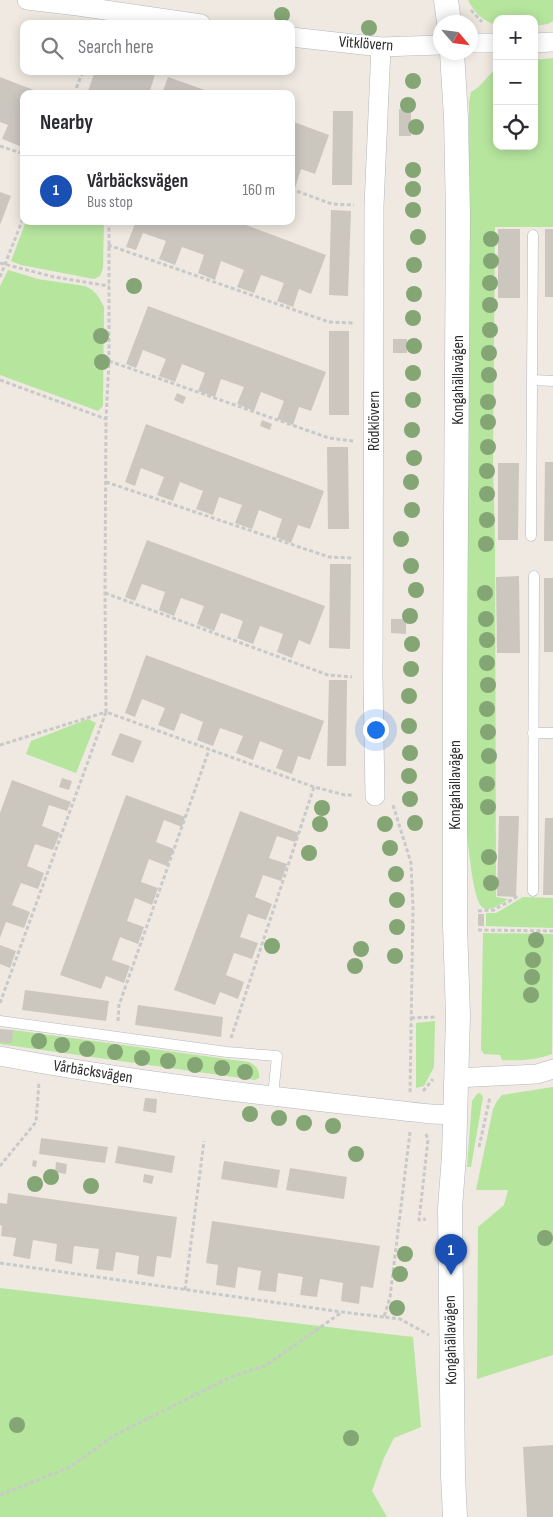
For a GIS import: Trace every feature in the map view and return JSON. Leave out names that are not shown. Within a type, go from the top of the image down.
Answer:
[{"type":"street","points":[[27,0],[174,20]]},
{"type":"street","points":[[452,15],[457,3]]},
{"type":"street","name":"Vitklövern","points":[[295,36],[381,47],[433,44]]},
{"type":"street","points":[[538,43],[553,42]]},
{"type":"street","points":[[478,43],[493,43]]},
{"type":"street","name":"Rödklövern","points":[[376,796],[373,678],[374,206],[381,47]]},
{"type":"street","name":"Kongahällavägen","points":[[452,60],[458,214],[455,674],[455,925],[458,1016],[450,1237],[455,1517]]},
{"type":"street","name":"Vårbäcksvägen","points":[[0,1056],[129,1078],[431,1114],[455,1115]]},
{"type":"street","points":[[456,1078],[537,1074],[553,1069]]},
{"type":"lane","points":[[531,536],[533,235]]},
{"type":"lane","points":[[533,380],[553,381]]},
{"type":"lane","points":[[532,891],[534,576]]},
{"type":"lane","points":[[533,733],[553,733]]},
{"type":"lane","points":[[0,1021],[227,1052],[277,1056],[273,1096]]},
{"type":"path","points":[[457,3],[483,23]]},
{"type":"path","points":[[76,90],[81,75]]},
{"type":"path","points":[[0,146],[20,153]]},
{"type":"path","points":[[295,190],[332,204],[374,206]]},
{"type":"path","points":[[0,277],[20,225]]},
{"type":"path","points":[[0,1003],[106,712],[106,419],[109,361],[109,225]]},
{"type":"path","points":[[108,245],[330,322],[374,324]]},
{"type":"path","points":[[0,263],[54,277],[109,286]]},
{"type":"path","points":[[109,361],[329,438],[374,443]]},
{"type":"path","points":[[0,380],[106,419]]},
{"type":"path","points":[[106,482],[330,557],[373,559]]},
{"type":"path","points":[[105,593],[328,675],[373,678]]},
{"type":"path","points":[[0,745],[106,712],[314,787],[345,795],[376,796],[395,806],[411,863],[413,908],[410,1095]]},
{"type":"path","points":[[118,1036],[119,1005],[209,750]]},
{"type":"path","points":[[227,1052],[314,787]]},
{"type":"path","points":[[475,911],[494,910],[532,891]]},
{"type":"path","points":[[475,930],[553,931]]},
{"type":"path","points":[[411,1018],[438,1017]]},
{"type":"path","points":[[0,1166],[36,1122],[41,1063]]},
{"type":"path","points":[[384,1317],[390,1297],[410,1127],[416,1129]]},
{"type":"path","points":[[421,1130],[426,1133],[428,1140],[419,1220],[426,1219]]},
{"type":"path","points":[[185,1290],[204,1142]]},
{"type":"path","points":[[0,1263],[400,1319],[432,1336]]},
{"type":"path","points":[[0,1495],[70,1467],[114,1435],[233,1376],[265,1366],[342,1312]]},
{"type":"green space","points":[[468,0],[553,0],[553,21],[538,25],[538,15],[493,15],[493,23],[480,16]]},
{"type":"green space","points":[[553,58],[553,227],[495,227],[493,463],[496,897],[508,899],[497,906],[486,909],[480,904],[477,896],[467,835],[469,102],[471,92],[493,72],[493,150],[538,150],[538,60]]},
{"type":"green space","points":[[24,225],[104,225],[103,268],[100,276],[94,279],[21,265],[11,261]]},
{"type":"green space","points":[[8,270],[38,279],[85,286],[98,297],[104,307],[103,406],[98,411],[0,375],[0,286]]},
{"type":"green space","points":[[88,719],[96,723],[76,773],[26,754],[31,741]]},
{"type":"green space","points":[[523,897],[553,898],[553,928],[486,926],[486,913],[496,913]]},
{"type":"green space","points":[[483,933],[553,934],[552,1054],[528,1060],[502,1060],[500,1055],[484,1054],[481,1050]]},
{"type":"green space","points":[[435,1021],[434,1067],[424,1086],[416,1088],[416,1023]]},
{"type":"green space","points":[[13,1030],[249,1062],[257,1068],[259,1078],[255,1080],[0,1044]]},
{"type":"green space","points":[[553,1087],[553,1355],[477,1379],[478,1227],[504,1205],[508,1190],[476,1190],[493,1109],[502,1095]]},
{"type":"green space","points":[[480,1093],[483,1097],[471,1167],[467,1167],[472,1101]]},
{"type":"green space","points":[[0,1288],[413,1337],[421,1427],[394,1438],[384,1458],[372,1491],[387,1517],[0,1517]]},
{"type":"building","points":[[94,75],[155,75],[150,90],[88,90]]},
{"type":"building","points":[[0,77],[34,90],[20,90],[20,146],[2,139],[8,125],[0,122]]},
{"type":"building","points":[[168,77],[205,90],[163,90]]},
{"type":"building","points":[[399,109],[411,110],[411,136],[399,136]]},
{"type":"building","points":[[333,111],[353,111],[352,185],[332,185]]},
{"type":"building","points":[[295,122],[329,135],[315,174],[301,169],[295,188]]},
{"type":"building","points":[[0,192],[11,196],[0,225]]},
{"type":"building","points":[[331,210],[351,211],[348,296],[329,295]]},
{"type":"building","points":[[134,225],[246,225],[326,255],[311,294],[299,289],[293,307],[277,301],[284,283],[261,275],[254,293],[237,287],[244,270],[221,261],[215,280],[198,273],[204,255],[182,247],[175,265],[159,259],[166,241],[143,233],[136,250],[126,247]]},
{"type":"building","points":[[498,229],[520,229],[520,298],[498,298]]},
{"type":"building","points":[[545,229],[553,229],[553,297],[545,297]]},
{"type":"building","points":[[148,306],[326,372],[311,411],[299,407],[293,425],[277,419],[284,401],[261,392],[254,411],[237,404],[244,387],[221,379],[215,397],[198,391],[205,373],[182,364],[175,382],[159,376],[166,359],[143,350],[136,368],[126,364]]},
{"type":"building","points":[[329,331],[349,331],[349,415],[329,415]]},
{"type":"building","points":[[393,339],[407,339],[407,353],[393,353]]},
{"type":"building","points":[[177,393],[186,397],[183,404],[174,400]]},
{"type":"building","points":[[262,420],[272,424],[270,430],[260,426]]},
{"type":"building","points":[[146,424],[324,491],[310,529],[298,525],[291,543],[276,537],[282,519],[259,510],[252,529],[235,523],[242,505],[219,497],[213,515],[196,509],[203,491],[180,482],[173,501],[157,495],[164,477],[141,468],[135,486],[125,482]]},
{"type":"building","points":[[327,447],[348,447],[349,529],[328,529]]},
{"type":"building","points":[[545,462],[553,462],[553,541],[544,541]]},
{"type":"building","points":[[498,463],[519,463],[518,540],[498,540]]},
{"type":"building","points":[[147,540],[325,606],[310,645],[299,640],[292,658],[277,652],[283,634],[260,626],[253,644],[237,638],[243,621],[221,613],[214,631],[197,624],[204,606],[181,598],[174,616],[159,610],[165,592],[142,584],[135,601],[125,597]]},
{"type":"building","points":[[330,564],[351,564],[350,649],[329,648]]},
{"type":"building","points":[[519,576],[520,653],[497,653],[496,577]]},
{"type":"building","points":[[544,578],[553,578],[553,652],[544,652]]},
{"type":"building","points":[[391,619],[406,619],[406,634],[391,633]]},
{"type":"building","points":[[146,655],[324,721],[310,760],[298,756],[292,774],[276,768],[283,750],[260,741],[253,760],[236,753],[243,736],[220,728],[213,746],[197,740],[203,722],[181,713],[174,731],[158,725],[165,708],[142,699],[135,717],[125,713]]},
{"type":"building","points":[[329,680],[347,680],[346,766],[327,766]]},
{"type":"building","points":[[120,733],[142,741],[133,763],[111,755]]},
{"type":"building","points":[[62,778],[72,781],[69,790],[59,787]]},
{"type":"building","points":[[12,780],[71,802],[67,811],[49,805],[42,826],[60,833],[53,850],[35,844],[27,866],[44,873],[38,889],[21,883],[12,905],[30,912],[24,928],[6,922],[0,938],[0,813]]},
{"type":"building","points":[[126,795],[185,817],[182,827],[164,820],[156,842],[174,849],[167,866],[149,859],[141,882],[158,888],[152,905],[135,898],[127,921],[144,927],[138,944],[120,937],[112,960],[130,966],[124,983],[106,976],[101,989],[60,975]]},
{"type":"building","points":[[240,811],[299,833],[295,842],[277,836],[269,858],[287,864],[281,881],[263,875],[255,897],[272,904],[266,920],[248,914],[240,937],[258,943],[252,959],[234,953],[226,975],[244,982],[238,999],[220,992],[215,1005],[174,990]]},
{"type":"building","points":[[499,816],[519,816],[516,897],[497,896]]},
{"type":"building","points":[[545,818],[553,818],[553,895],[543,895]]},
{"type":"building","points":[[478,914],[484,914],[484,926],[478,926]]},
{"type":"building","points":[[0,945],[16,951],[10,968],[0,964]]},
{"type":"building","points":[[25,990],[109,1001],[106,1021],[22,1010]]},
{"type":"building","points":[[138,1005],[223,1017],[221,1037],[135,1025]]},
{"type":"building","points":[[0,1029],[13,1030],[12,1043],[0,1042]]},
{"type":"building","points":[[145,1098],[157,1099],[156,1113],[143,1111]]},
{"type":"building","points":[[41,1138],[108,1147],[105,1163],[39,1154]]},
{"type":"building","points":[[118,1146],[175,1156],[172,1173],[115,1163]]},
{"type":"building","points":[[33,1160],[37,1161],[36,1167],[32,1166]]},
{"type":"building","points":[[224,1161],[280,1170],[277,1188],[221,1179]]},
{"type":"building","points":[[56,1162],[67,1164],[66,1174],[55,1172]]},
{"type":"building","points":[[290,1168],[347,1177],[344,1199],[286,1190]]},
{"type":"building","points":[[144,1174],[154,1176],[152,1184],[143,1182]]},
{"type":"building","points":[[8,1193],[177,1217],[171,1258],[157,1256],[154,1277],[137,1274],[139,1256],[116,1252],[113,1271],[96,1269],[99,1249],[74,1246],[72,1264],[55,1261],[57,1244],[33,1240],[30,1259],[13,1256],[16,1238],[1,1236],[2,1226],[0,1225],[0,1203],[7,1204]]},
{"type":"building","points":[[212,1221],[380,1246],[373,1288],[361,1286],[359,1304],[341,1301],[343,1283],[320,1279],[317,1297],[300,1295],[303,1277],[278,1273],[276,1292],[258,1290],[261,1271],[238,1267],[235,1288],[216,1285],[218,1265],[206,1263]]},
{"type":"building","points":[[553,1445],[553,1517],[527,1517],[523,1447]]},
{"type":"place","name":"Vårbäcksvägen","points":[[451,1275]]}]
